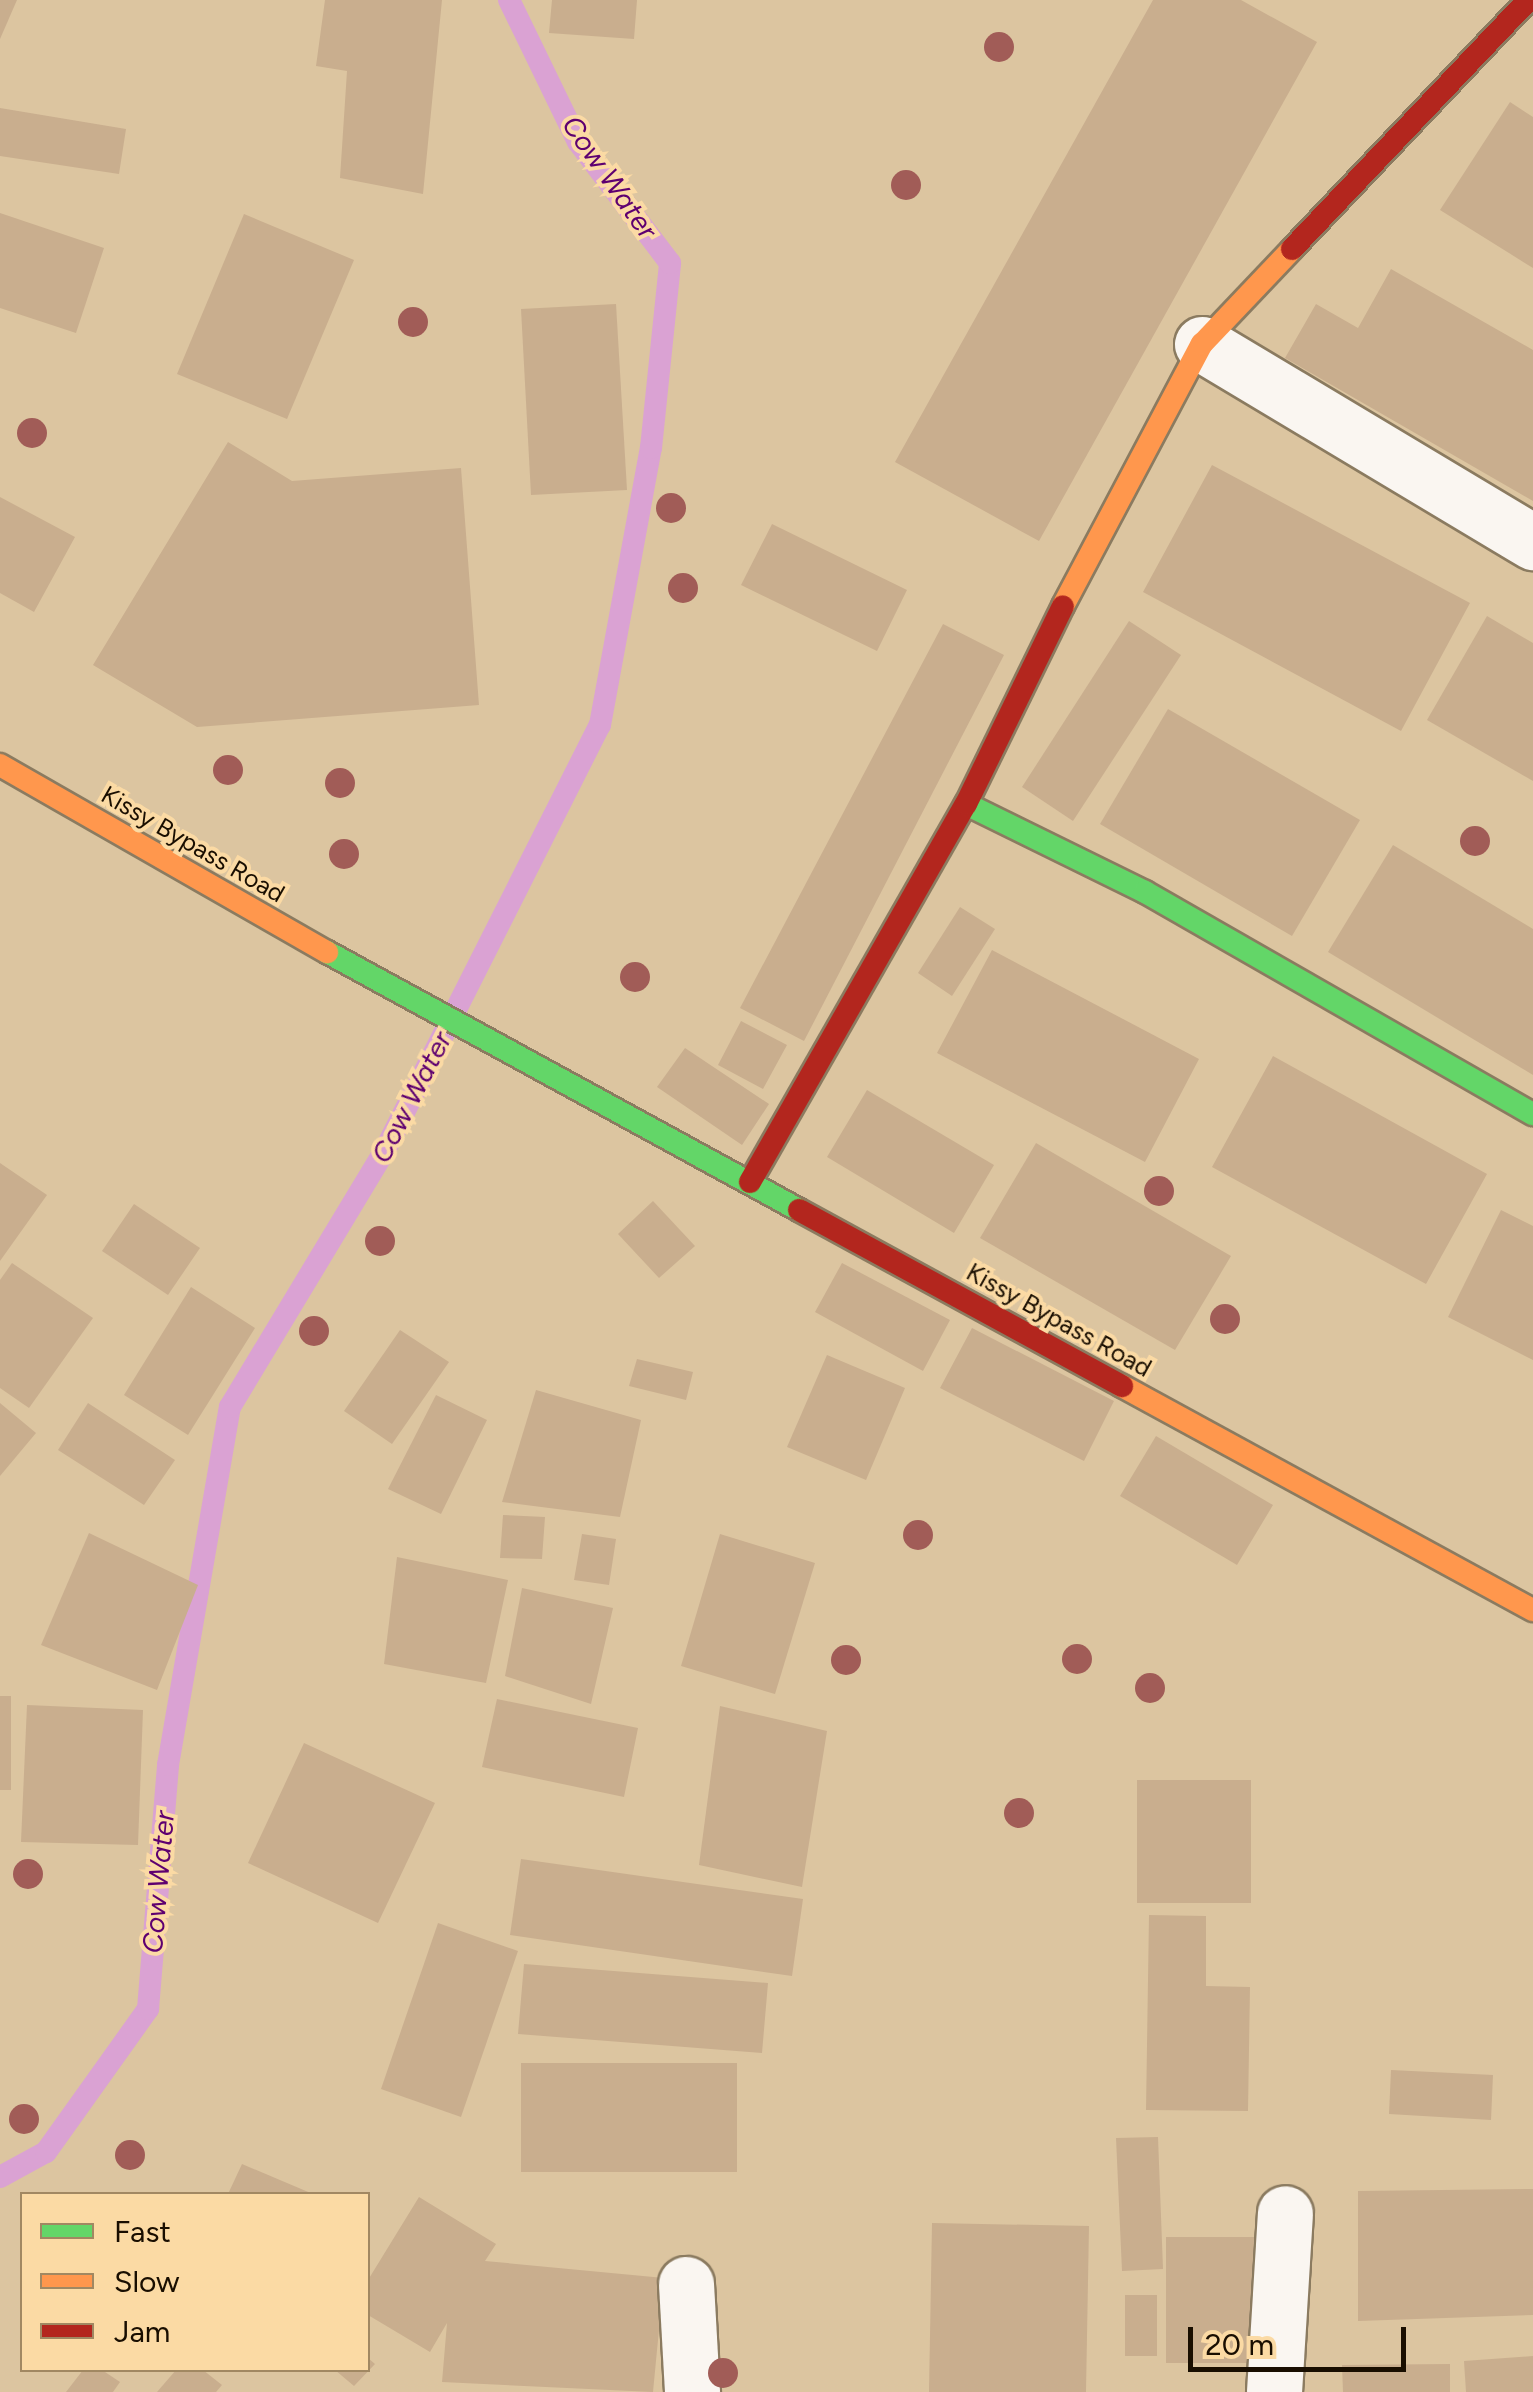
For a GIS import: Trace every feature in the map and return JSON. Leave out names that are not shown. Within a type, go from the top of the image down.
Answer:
[{"type":"street","points":[[750,1182],[966,804],[1140,451],[1202,344],[1521,23]]},
{"type":"street","points":[[1202,344],[1533,542]]},
{"type":"street","name":"Kissy Bypass Road","points":[[0,765],[358,970],[1533,1610]]},
{"type":"street","points":[[966,804],[1145,892],[1533,1114]]},
{"type":"street","points":[[1274,2392],[1285,2213]]},
{"type":"street","points":[[686,2284],[692,2392]]},
{"type":"building","points":[[0,0],[17,0],[0,39]]},
{"type":"building","points":[[325,0],[442,0],[423,194],[340,178],[347,71],[316,66]]},
{"type":"building","points":[[552,0],[637,0],[634,39],[549,33]]},
{"type":"building","points":[[1153,0],[1241,0],[1317,42],[1039,541],[895,462]]},
{"type":"building","points":[[1510,102],[1533,117],[1533,268],[1440,210]]},
{"type":"building","points":[[0,108],[126,129],[119,174],[0,156]]},
{"type":"building","points":[[0,213],[104,248],[76,333],[0,308]]},
{"type":"building","points":[[244,214],[354,260],[287,419],[177,374]]},
{"type":"building","points":[[1391,269],[1533,350],[1533,501],[1285,358],[1316,304],[1358,328]]},
{"type":"building","points":[[616,304],[627,490],[531,495],[521,309]]},
{"type":"building","points":[[228,442],[292,481],[461,468],[479,705],[197,727],[93,665]]},
{"type":"building","points":[[1212,465],[1470,603],[1401,731],[1143,592]]},
{"type":"building","points":[[0,497],[75,537],[34,612],[0,593]]},
{"type":"building","points":[[772,524],[907,590],[877,651],[741,585]]},
{"type":"building","points":[[1487,616],[1533,643],[1533,781],[1427,720]]},
{"type":"building","points":[[1129,621],[1181,655],[1073,821],[1022,787]]},
{"type":"building","points":[[943,624],[1004,655],[804,1041],[740,1008]]},
{"type":"building","points":[[1168,709],[1360,820],[1292,936],[1100,824]]},
{"type":"building","points":[[1393,845],[1533,929],[1533,1075],[1328,952]]},
{"type":"building","points":[[960,907],[995,929],[952,996],[918,973]]},
{"type":"building","points":[[992,950],[1199,1059],[1145,1162],[937,1053]]},
{"type":"building","points":[[741,1021],[787,1045],[763,1089],[718,1065]]},
{"type":"building","points":[[685,1048],[769,1104],[742,1145],[657,1087]]},
{"type":"building","points":[[1273,1056],[1487,1174],[1426,1284],[1212,1167]]},
{"type":"building","points":[[867,1090],[994,1165],[954,1233],[827,1157]]},
{"type":"building","points":[[1036,1143],[1231,1256],[1175,1350],[980,1238]]},
{"type":"building","points":[[0,1163],[47,1195],[0,1261]]},
{"type":"building","points":[[653,1201],[695,1246],[659,1278],[618,1234]]},
{"type":"building","points":[[134,1204],[200,1248],[168,1295],[102,1251]]},
{"type":"building","points":[[1501,1210],[1533,1226],[1533,1360],[1448,1317]]},
{"type":"building","points":[[12,1263],[93,1318],[29,1408],[0,1388],[0,1280]]},
{"type":"building","points":[[842,1263],[950,1320],[923,1371],[815,1312]]},
{"type":"building","points":[[191,1287],[255,1328],[188,1435],[124,1395]]},
{"type":"building","points":[[972,1328],[1114,1401],[1084,1461],[940,1388]]},
{"type":"building","points":[[400,1330],[449,1362],[392,1444],[344,1411]]},
{"type":"building","points":[[827,1355],[905,1388],[866,1480],[787,1447]]},
{"type":"building","points":[[637,1359],[693,1372],[686,1400],[629,1386]]},
{"type":"building","points":[[536,1390],[641,1420],[620,1517],[502,1502]]},
{"type":"building","points":[[436,1395],[487,1420],[441,1514],[388,1489]]},
{"type":"building","points":[[0,1403],[36,1433],[0,1476]]},
{"type":"building","points":[[88,1403],[175,1460],[144,1505],[58,1450]]},
{"type":"building","points":[[1156,1436],[1273,1505],[1237,1565],[1120,1496]]},
{"type":"building","points":[[503,1515],[545,1517],[542,1559],[500,1558]]},
{"type":"building","points":[[89,1533],[198,1585],[157,1690],[41,1645]]},
{"type":"building","points":[[582,1534],[616,1539],[609,1585],[574,1580]]},
{"type":"building","points":[[720,1534],[815,1563],[775,1694],[681,1666]]},
{"type":"building","points":[[397,1557],[508,1580],[486,1683],[384,1664]]},
{"type":"building","points":[[522,1588],[613,1608],[591,1704],[505,1676]]},
{"type":"building","points":[[0,1696],[11,1696],[11,1790],[0,1790]]},
{"type":"building","points":[[497,1699],[638,1728],[624,1797],[482,1767]]},
{"type":"building","points":[[27,1705],[143,1710],[138,1845],[21,1842]]},
{"type":"building","points":[[720,1706],[827,1731],[802,1887],[699,1865]]},
{"type":"building","points":[[304,1743],[435,1803],[378,1923],[248,1863]]},
{"type":"building","points":[[1137,1780],[1251,1780],[1251,1903],[1137,1903]]},
{"type":"building","points":[[521,1859],[803,1899],[792,1976],[510,1935]]},
{"type":"building","points":[[1149,1915],[1206,1916],[1206,1986],[1250,1987],[1248,2111],[1146,2110]]},
{"type":"building","points":[[438,1923],[518,1951],[461,2117],[381,2089]]},
{"type":"building","points":[[524,1964],[768,1983],[762,2053],[518,2034]]},
{"type":"building","points":[[521,2063],[737,2063],[737,2172],[521,2172]]},
{"type":"building","points":[[1391,2070],[1493,2075],[1491,2120],[1389,2114]]},
{"type":"building","points":[[1158,2137],[1163,2269],[1122,2271],[1116,2138]]},
{"type":"building","points":[[242,2164],[308,2192],[229,2192]]},
{"type":"building","points":[[1533,2189],[1533,2315],[1358,2321],[1358,2191]]},
{"type":"building","points":[[419,2197],[496,2244],[485,2261],[664,2278],[653,2392],[442,2382],[447,2323],[430,2352],[370,2316],[370,2277]]},
{"type":"building","points":[[932,2223],[1089,2226],[1086,2392],[929,2392]]},
{"type":"building","points":[[1166,2237],[1272,2237],[1272,2363],[1166,2363]]},
{"type":"building","points":[[1125,2295],[1157,2295],[1157,2356],[1125,2356]]},
{"type":"building","points":[[1533,2356],[1533,2392],[1466,2392],[1464,2361]]},
{"type":"building","points":[[1450,2364],[1450,2392],[1343,2392],[1342,2365]]},
{"type":"building","points":[[81,2372],[105,2372],[120,2382],[113,2392],[66,2392]]},
{"type":"building","points":[[174,2372],[206,2372],[222,2385],[216,2392],[157,2392]]},
{"type":"building","points":[[337,2372],[367,2372],[354,2386]]},
{"type":"waterway","name":"Cow Water","points":[[0,2177],[46,2152],[148,2009],[168,1765],[230,1407],[384,1152],[600,725],[651,448],[670,263],[578,142],[509,0]]},
{"type":"traffic: fast","points":[[966,804],[1145,892],[1533,1114]]},
{"type":"traffic: fast","points":[[327,952],[799,1210]]},
{"type":"traffic: slow","points":[[1063,606],[1202,344],[1292,249]]},
{"type":"traffic: slow","points":[[0,765],[327,952]]},
{"type":"traffic: slow","points":[[1122,1386],[1533,1610]]},
{"type":"traffic: jam","points":[[1292,249],[1528,0]]},
{"type":"traffic: jam","points":[[750,1182],[966,804],[1063,606]]},
{"type":"traffic: jam","points":[[799,1210],[1122,1386]]}]
